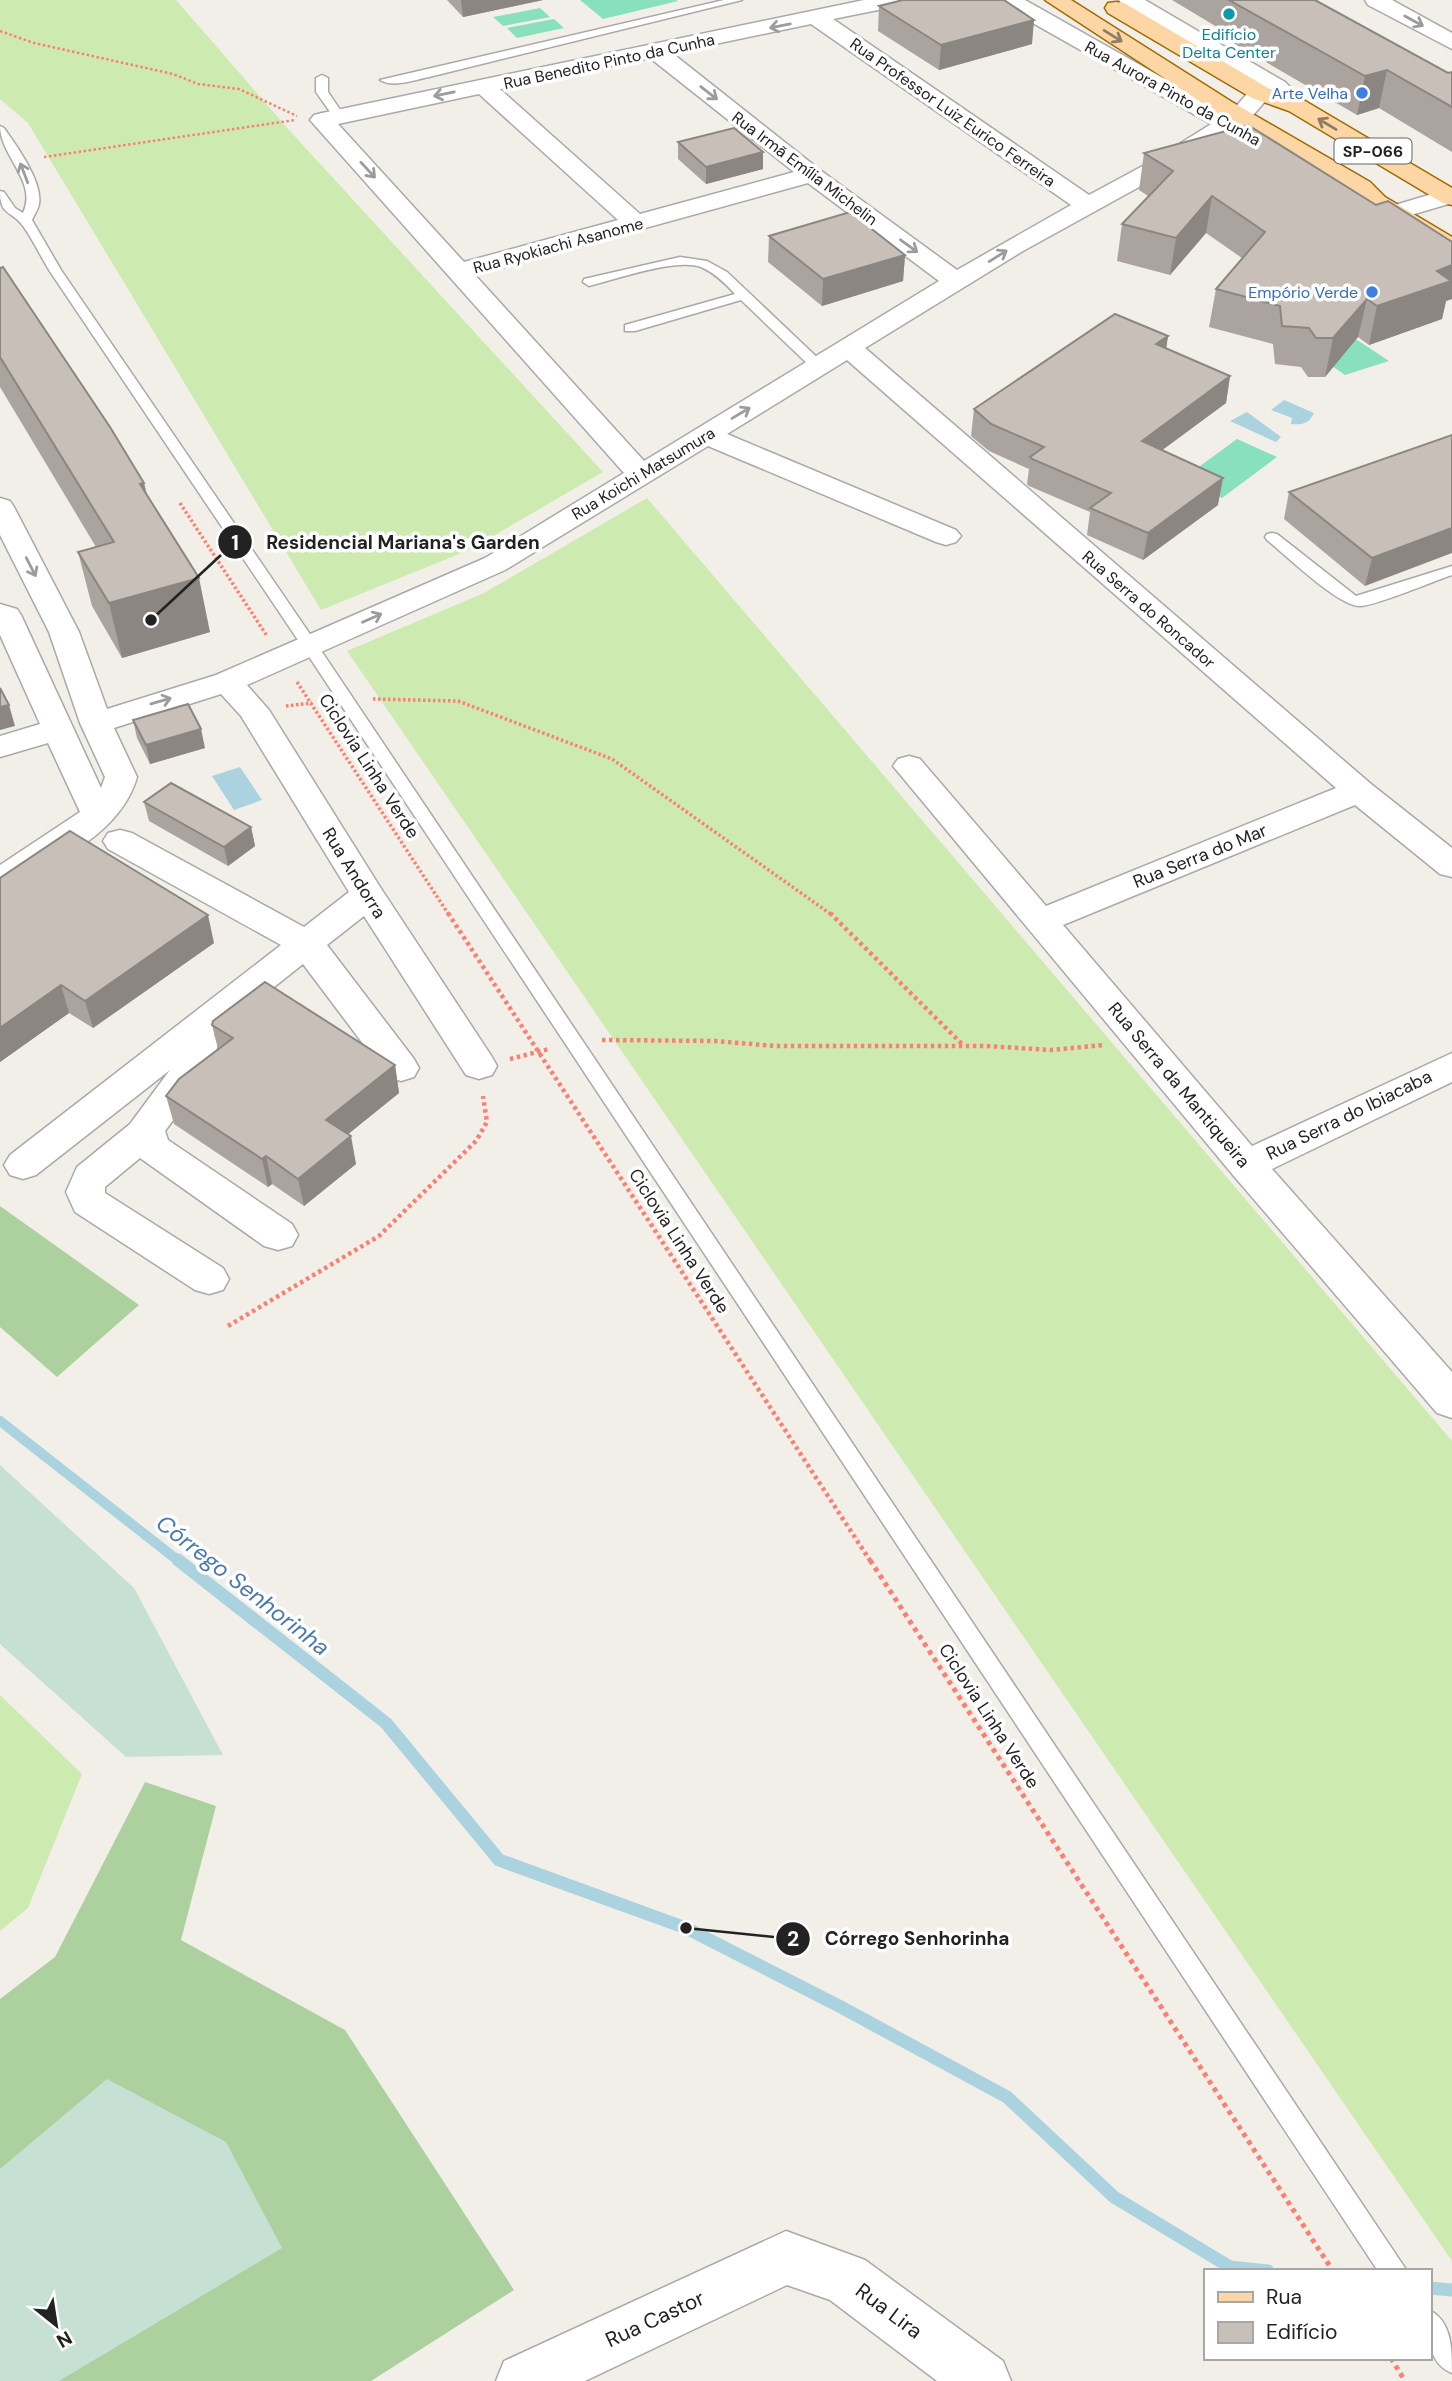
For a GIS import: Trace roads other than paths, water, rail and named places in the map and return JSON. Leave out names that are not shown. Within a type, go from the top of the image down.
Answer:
[{"type":"main road","name":"SP-066","points":[[1101,0],[1269,90],[1451,196]]},
{"type":"main road","points":[[1062,4],[1085,44]]},
{"type":"main road","points":[[1062,4],[1229,122]]},
{"type":"main road","points":[[1385,207],[1452,248]]},
{"type":"street","name":"Rua Benedito Pinto da Cunha","points":[[331,119],[895,0]]},
{"type":"street","name":"Rua Aurora Pinto da Cunha","points":[[1009,0],[1229,122],[1348,192],[1385,207]]},
{"type":"street","points":[[1130,0],[1269,90]]},
{"type":"street","points":[[1376,0],[1452,41]]},
{"type":"street","points":[[1412,0],[1452,18]]},
{"type":"street","name":"Rua Professor Luiz Eurico Ferreira","points":[[817,18],[1088,206]]},
{"type":"street","name":"Rua Irmã Emília Michelin","points":[[655,51],[812,175],[957,282]]},
{"type":"street","points":[[483,86],[636,224]]},
{"type":"street","name":"Rua Koichi Matsumura","points":[[96,723],[228,682],[495,564],[1014,246],[1160,166],[1229,122],[1269,90]]},
{"type":"street","name":"Rua Ryokiachi Asanome","points":[[331,119],[460,271],[812,175]]},
{"type":"street","points":[[1385,207],[1451,196]]},
{"type":"street","points":[[460,271],[641,474]]},
{"type":"street","name":"Rua Serra do Roncador","points":[[849,348],[1359,791],[1452,866]]},
{"type":"street","points":[[706,435],[946,536]]},
{"type":"street","points":[[0,507],[64,632],[96,723],[121,777],[109,828],[0,881]]},
{"type":"street","points":[[0,613],[6,615],[58,729],[109,828],[306,943],[401,1068]]},
{"type":"street","name":"Rua Andorra","points":[[228,682],[253,710],[479,1066]]},
{"type":"street","points":[[0,747],[58,729]]},
{"type":"street","name":"Rua Serra da Mantiqueira","points":[[909,766],[1246,1165],[1452,1401]]},
{"type":"street","name":"Rua Serra do Mar","points":[[1041,921],[1359,791]]},
{"type":"street","points":[[23,1165],[368,895]]},
{"type":"street","points":[[187,1036],[200,1043],[197,1062],[149,1123],[145,1132],[91,1177],[85,1185],[84,1194],[89,1202],[209,1279]]},
{"type":"street","name":"Rua Serra do Ibiacaba","points":[[1246,1165],[1449,1070]]},
{"type":"street","points":[[145,1132],[146,1140],[155,1150],[278,1234]]},
{"type":"street","name":"Rua Castor","points":[[524,2381],[786,2258]]},
{"type":"street","name":"Rua Lira","points":[[786,2258],[846,2279],[982,2381]]},
{"type":"lane","points":[[386,80],[429,74],[737,0]]},
{"type":"lane","points":[[322,78],[322,92],[331,119]]},
{"type":"lane","points":[[0,130],[19,161],[33,202],[26,220]]},
{"type":"lane","points":[[0,195],[11,212],[26,220],[55,270],[310,646],[1393,2269]]},
{"type":"lane","points":[[589,282],[658,265],[696,261],[709,265],[818,366]]},
{"type":"lane","points":[[630,328],[744,295]]},
{"type":"lane","points":[[1272,537],[1340,592],[1361,602],[1452,570]]},
{"type":"lane","points":[[1431,2327],[1452,2359]]},
{"type":"water","points":[[1284,400],[1314,413],[1310,420],[1291,424],[1292,418],[1271,410]]},
{"type":"water","points":[[1247,412],[1281,437],[1276,442],[1230,421]]},
{"type":"water","points":[[240,767],[262,800],[234,810],[212,776]]},
{"type":"waterway","name":"Córrego Senhorinha","points":[[0,1421],[180,1562]]},
{"type":"waterway","name":"Córrego Senhorinha","points":[[178,1560],[386,1723],[499,1860],[686,1928],[839,2006],[1007,2097],[1114,2197],[1230,2267],[1249,2269]]},
{"type":"waterway","name":"Córrego Senhorinha","points":[[1431,2288],[1452,2290]]},
{"type":"place","name":"Edifício Delta Center","points":[[1229,14]]},
{"type":"place","name":"Arte Velha","points":[[1362,93]]},
{"type":"place","name":"Empório Verde","points":[[1372,292]]},
{"type":"place","name":"Residencial Mariana's Garden","points":[[151,620]]},
{"type":"place","name":"Córrego Senhorinha","points":[[686,1928]]}]
